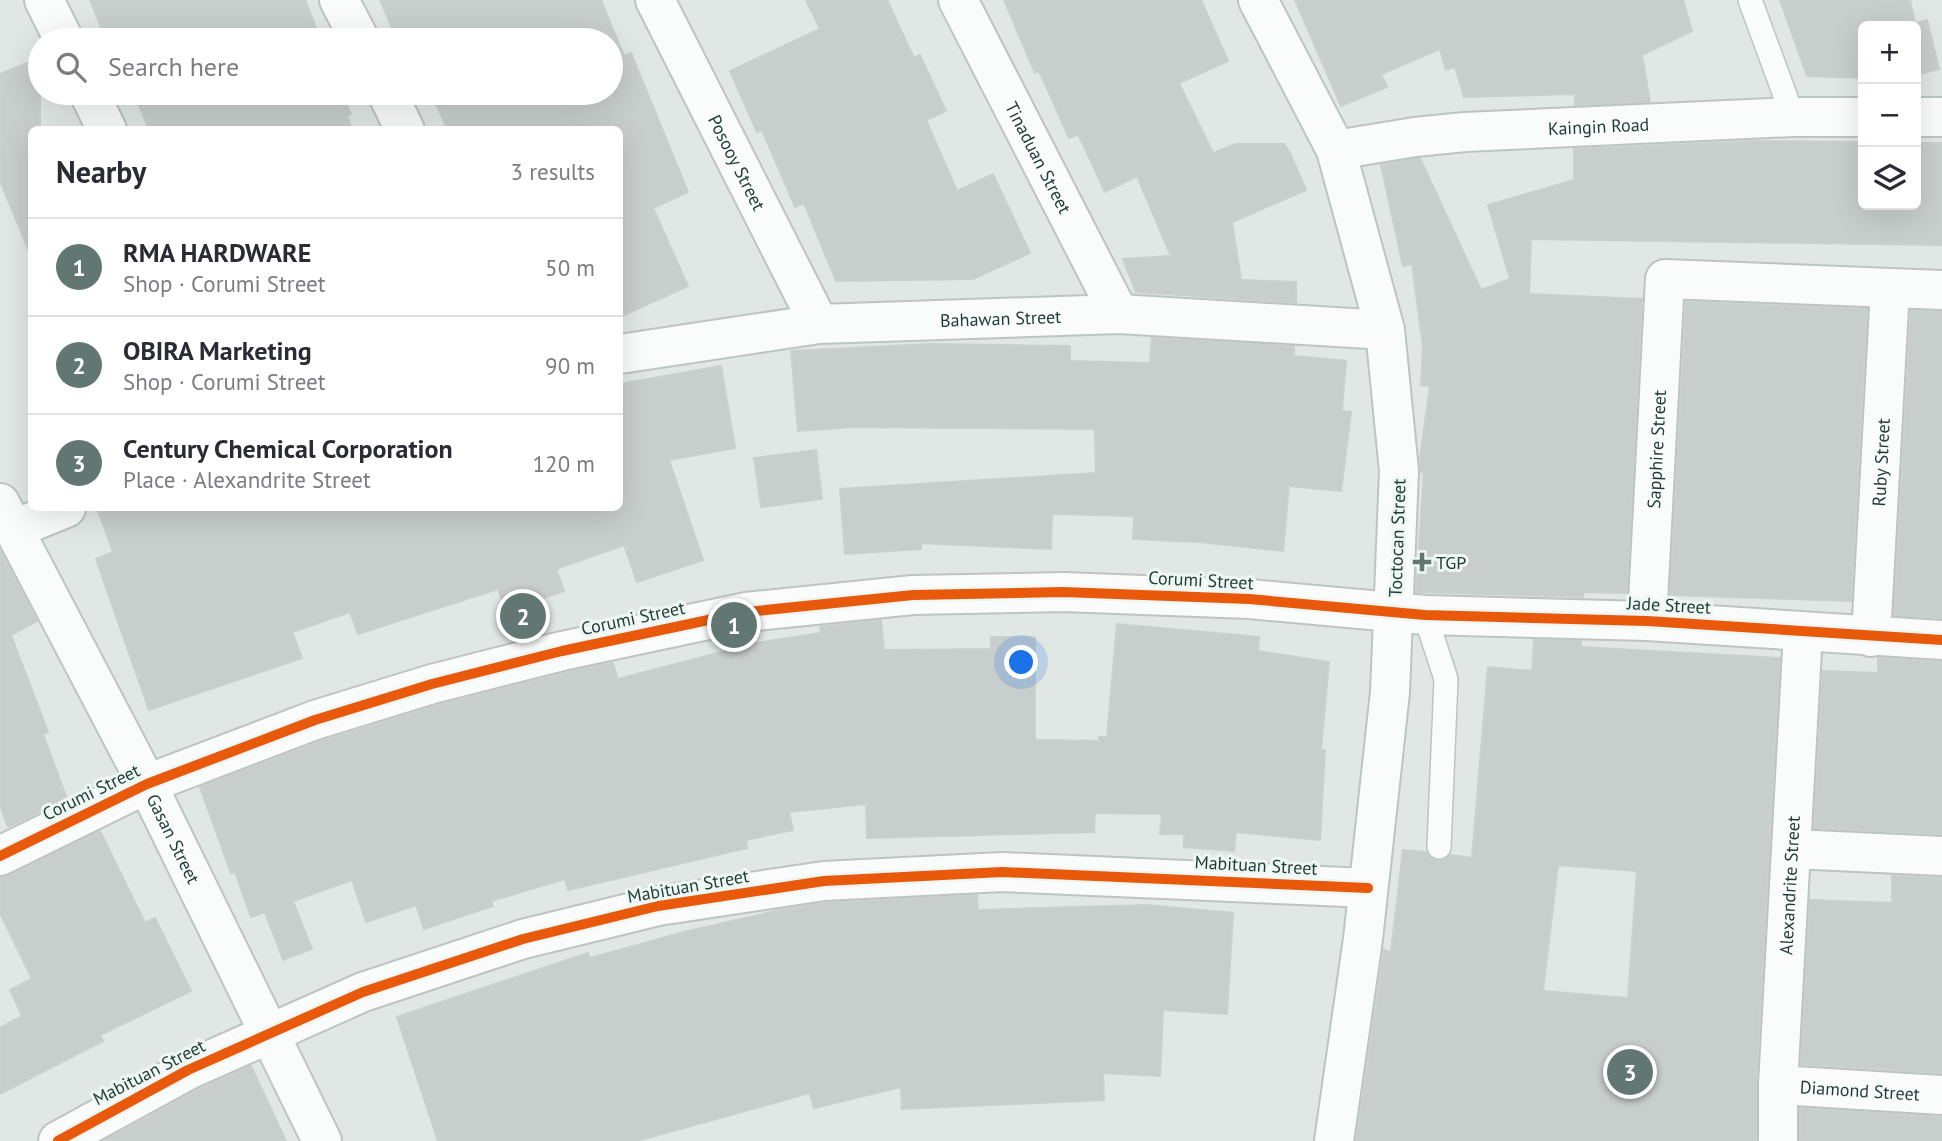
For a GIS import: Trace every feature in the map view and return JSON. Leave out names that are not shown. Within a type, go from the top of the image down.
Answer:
[{"type":"street","points":[[44,0],[58,28]]},
{"type":"street","points":[[339,0],[354,28]]},
{"type":"street","name":"Posooy Street","points":[[655,0],[819,324]]},
{"type":"street","name":"Tinaduan Street","points":[[958,0],[1119,314]]},
{"type":"street","name":"Toctocan Street","points":[[1258,0],[1336,150],[1385,330],[1409,614],[1390,692],[1368,888],[1334,1141]]},
{"type":"street","points":[[95,105],[105,126]]},
{"type":"street","points":[[393,105],[403,126]]},
{"type":"street","name":"Kaingin Road","points":[[1336,150],[1415,136],[1465,132],[1793,117],[1858,117]]},
{"type":"street","points":[[1921,117],[1942,117]]},
{"type":"street","name":"Sapphire Street","points":[[1647,621],[1665,279],[1890,289]]},
{"type":"street","points":[[1890,289],[1942,290]]},
{"type":"street","name":"Ruby Street","points":[[1871,637],[1890,289]]},
{"type":"street","name":"Bahawan Street","points":[[623,354],[819,324],[1119,314],[1385,330]]},
{"type":"street","points":[[4,522],[53,511]]},
{"type":"street","name":"Gasan Street","points":[[4,522],[147,784],[322,1141]]},
{"type":"street","name":"Corumi Street","points":[[0,856],[147,784],[315,720],[432,684],[562,651],[746,612],[913,595],[1063,592],[1249,599],[1409,614]]},
{"type":"street","name":"Jade Street","points":[[1409,614],[1647,621],[1942,640]]},
{"type":"street","name":"Alexandrite Street","points":[[1778,1141],[1778,1085],[1804,632]]},
{"type":"street","points":[[1793,849],[1942,856]]},
{"type":"street","name":"Mabituan Street","points":[[58,1141],[188,1070],[363,992],[523,939],[658,906],[824,881],[1002,872],[1368,888]]},
{"type":"street","name":"Diamond Street","points":[[1778,1085],[1942,1094]]},
{"type":"lane","points":[[1750,0],[1793,117]]},
{"type":"lane","points":[[1409,614],[1446,679],[1439,847]]},
{"type":"building","points":[[90,0],[305,0],[316,28],[101,28]]},
{"type":"building","points":[[380,0],[601,0],[612,28],[392,28]]},
{"type":"building","points":[[806,0],[887,0],[914,58],[920,55],[946,111],[926,120],[957,191],[993,174],[1030,253],[973,279],[836,281],[804,203],[795,207],[762,130],[757,132],[730,71],[820,29]]},
{"type":"building","points":[[1004,0],[1201,0],[1228,61],[1179,83],[1213,153],[1236,144],[1284,144],[1291,155],[1306,190],[1232,222],[1241,280],[1296,282],[1296,303],[1136,292],[1123,259],[1171,256],[1137,176],[1105,192],[1078,134],[1069,138],[1039,71],[1035,73]]},
{"type":"building","points":[[1295,0],[1683,0],[1692,31],[1642,55],[1650,102],[1575,105],[1575,94],[1464,97],[1455,67],[1446,70],[1440,49],[1381,74],[1387,87],[1341,106]]},
{"type":"building","points":[[1780,0],[1910,0],[1915,21],[1858,21],[1858,78],[1807,76]]},
{"type":"building","points":[[1927,20],[1939,69],[1921,74],[1921,22]]},
{"type":"building","points":[[631,53],[688,192],[653,208],[688,286],[623,316],[623,126],[446,126],[437,105],[623,105],[623,54],[624,56]]},
{"type":"building","points":[[28,63],[28,105],[40,105],[40,126],[28,126],[28,249],[0,181],[0,74]]},
{"type":"building","points":[[139,105],[347,105],[351,114],[347,115],[351,126],[147,126]]},
{"type":"building","points":[[1757,141],[1858,142],[1858,210],[1921,210],[1921,143],[1942,143],[1942,245],[1531,239],[1529,294],[1642,299],[1627,593],[1583,592],[1583,597],[1416,592],[1424,472],[1421,472],[1420,458],[1430,386],[1421,385],[1423,347],[1412,264],[1403,266],[1381,165],[1420,158],[1481,290],[1510,279],[1488,205],[1574,180],[1574,149]]},
{"type":"building","points":[[1686,302],[1867,309],[1851,601],[1670,595]]},
{"type":"building","points":[[1911,311],[1942,312],[1942,618],[1894,615]]},
{"type":"building","points":[[1152,338],[1294,346],[1294,356],[1346,361],[1342,411],[1351,412],[1341,491],[1289,486],[1283,551],[1199,542],[1133,539],[1134,516],[1052,514],[1051,549],[921,543],[921,549],[845,554],[840,489],[1096,473],[1095,429],[853,427],[798,431],[791,351],[931,344],[1070,346],[1070,361],[1150,363]]},
{"type":"building","points":[[721,366],[735,448],[669,460],[703,560],[637,582],[624,545],[556,569],[564,591],[506,611],[498,589],[358,634],[350,612],[292,632],[302,658],[149,710],[96,559],[113,552],[98,511],[623,511],[623,383]]},
{"type":"building","points":[[816,450],[822,499],[761,507],[754,458]]},
{"type":"building","points":[[0,550],[37,621],[11,635],[48,732],[43,734],[67,799],[8,827],[0,805]]},
{"type":"building","points":[[881,620],[884,650],[991,649],[991,637],[1035,637],[1035,740],[1099,741],[1099,737],[1107,737],[1117,624],[1259,637],[1258,651],[1329,662],[1321,750],[1325,750],[1320,840],[1236,832],[1234,851],[1184,847],[1184,834],[1160,834],[1162,814],[1095,813],[1094,832],[867,838],[866,804],[789,812],[793,830],[746,840],[747,848],[568,890],[565,879],[491,901],[493,906],[424,929],[416,905],[366,922],[352,880],[293,901],[312,949],[283,960],[265,912],[251,917],[235,872],[231,873],[200,787],[322,741],[438,705],[567,672],[613,663],[618,679],[756,643],[821,633],[820,627]]},
{"type":"building","points":[[1534,640],[1581,641],[1581,647],[1780,658],[1756,1084],[1756,1141],[1356,1141],[1384,950],[1391,952],[1403,850],[1426,852],[1438,861],[1450,855],[1472,858],[1488,667],[1532,671]],"holes":[[[1558,865],[1637,871],[1628,998],[1543,991]]]},
{"type":"building","points":[[1878,658],[1942,662],[1942,834],[1814,828],[1823,671],[1878,673]]},
{"type":"building","points":[[100,831],[145,923],[155,918],[191,991],[100,1035],[103,1041],[0,1094],[0,1028],[22,1016],[10,990],[32,979],[0,913],[0,878]]},
{"type":"building","points":[[1892,876],[1942,878],[1942,1073],[1801,1064],[1810,900],[1892,903]]},
{"type":"building","points":[[977,895],[978,910],[1146,905],[1233,913],[1227,1014],[1163,1010],[1160,1076],[1103,1073],[1104,1100],[902,1109],[901,1087],[814,1108],[810,1093],[637,1141],[438,1141],[397,1017],[588,953],[590,958],[688,931],[780,910],[826,903]]},
{"type":"building","points":[[251,1066],[286,1141],[104,1141],[198,1090]]},
{"type":"building","points":[[1800,1108],[1942,1117],[1942,1141],[1800,1141]]},
{"type":"cycle path","points":[[0,856],[147,784],[315,720],[432,684],[562,651],[746,612],[913,595],[1063,592],[1249,599],[1425,615],[1647,621],[1942,640]]},
{"type":"cycle path","points":[[58,1141],[188,1070],[363,992],[523,939],[658,906],[824,881],[1002,872],[1368,888]]},
{"type":"place","name":"TGP","points":[[1422,562]]},
{"type":"place","name":"OBIRA Marketing","points":[[523,616]]},
{"type":"place","name":"RMA HARDWARE","points":[[734,625]]},
{"type":"place","name":"Century Chemical Corporation","points":[[1630,1072]]}]
